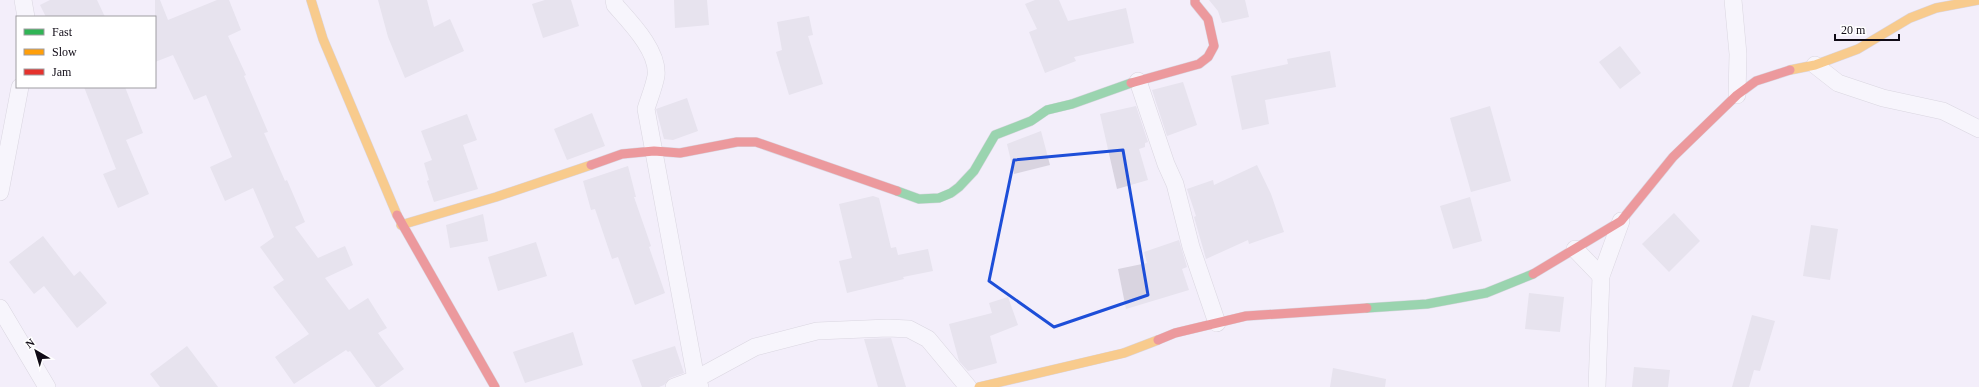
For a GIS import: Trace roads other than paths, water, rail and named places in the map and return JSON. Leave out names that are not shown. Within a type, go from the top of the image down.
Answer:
[{"type":"street","points":[[23,0],[26,16]]},
{"type":"street","points":[[311,0],[323,39],[401,225],[495,387]]},
{"type":"street","points":[[614,0],[615,5],[640,34],[652,55],[656,75],[646,109],[698,383]]},
{"type":"street","points":[[401,225],[496,197],[622,154],[654,151],[680,153],[737,142],[756,142],[920,199],[940,197],[952,192],[975,171],[995,134],[1031,121],[1047,110],[1072,104],[1138,81],[1199,64],[1208,57],[1214,46],[1208,19],[1195,4],[1195,0]]},
{"type":"street","points":[[1733,0],[1738,54],[1737,94]]},
{"type":"street","points":[[1597,387],[1601,276],[1621,221],[1673,157],[1737,94],[1756,81],[1782,72],[1815,65],[1858,49],[1910,18],[1936,8],[1979,0]]},
{"type":"street","points":[[1815,65],[1838,82],[1883,98],[1943,111],[1979,129]]},
{"type":"street","points":[[1138,81],[1166,164],[1175,184],[1191,247],[1216,323]]},
{"type":"street","points":[[0,192],[20,88]]},
{"type":"street","points":[[979,387],[1124,353],[1174,333],[1246,316],[1427,304],[1486,293],[1540,271],[1621,221]]},
{"type":"street","points":[[1575,249],[1601,276]]},
{"type":"street","points":[[0,308],[47,387]]},
{"type":"street","points":[[674,387],[698,383],[755,347],[817,331],[888,328],[909,329],[928,338],[968,387]]}]
